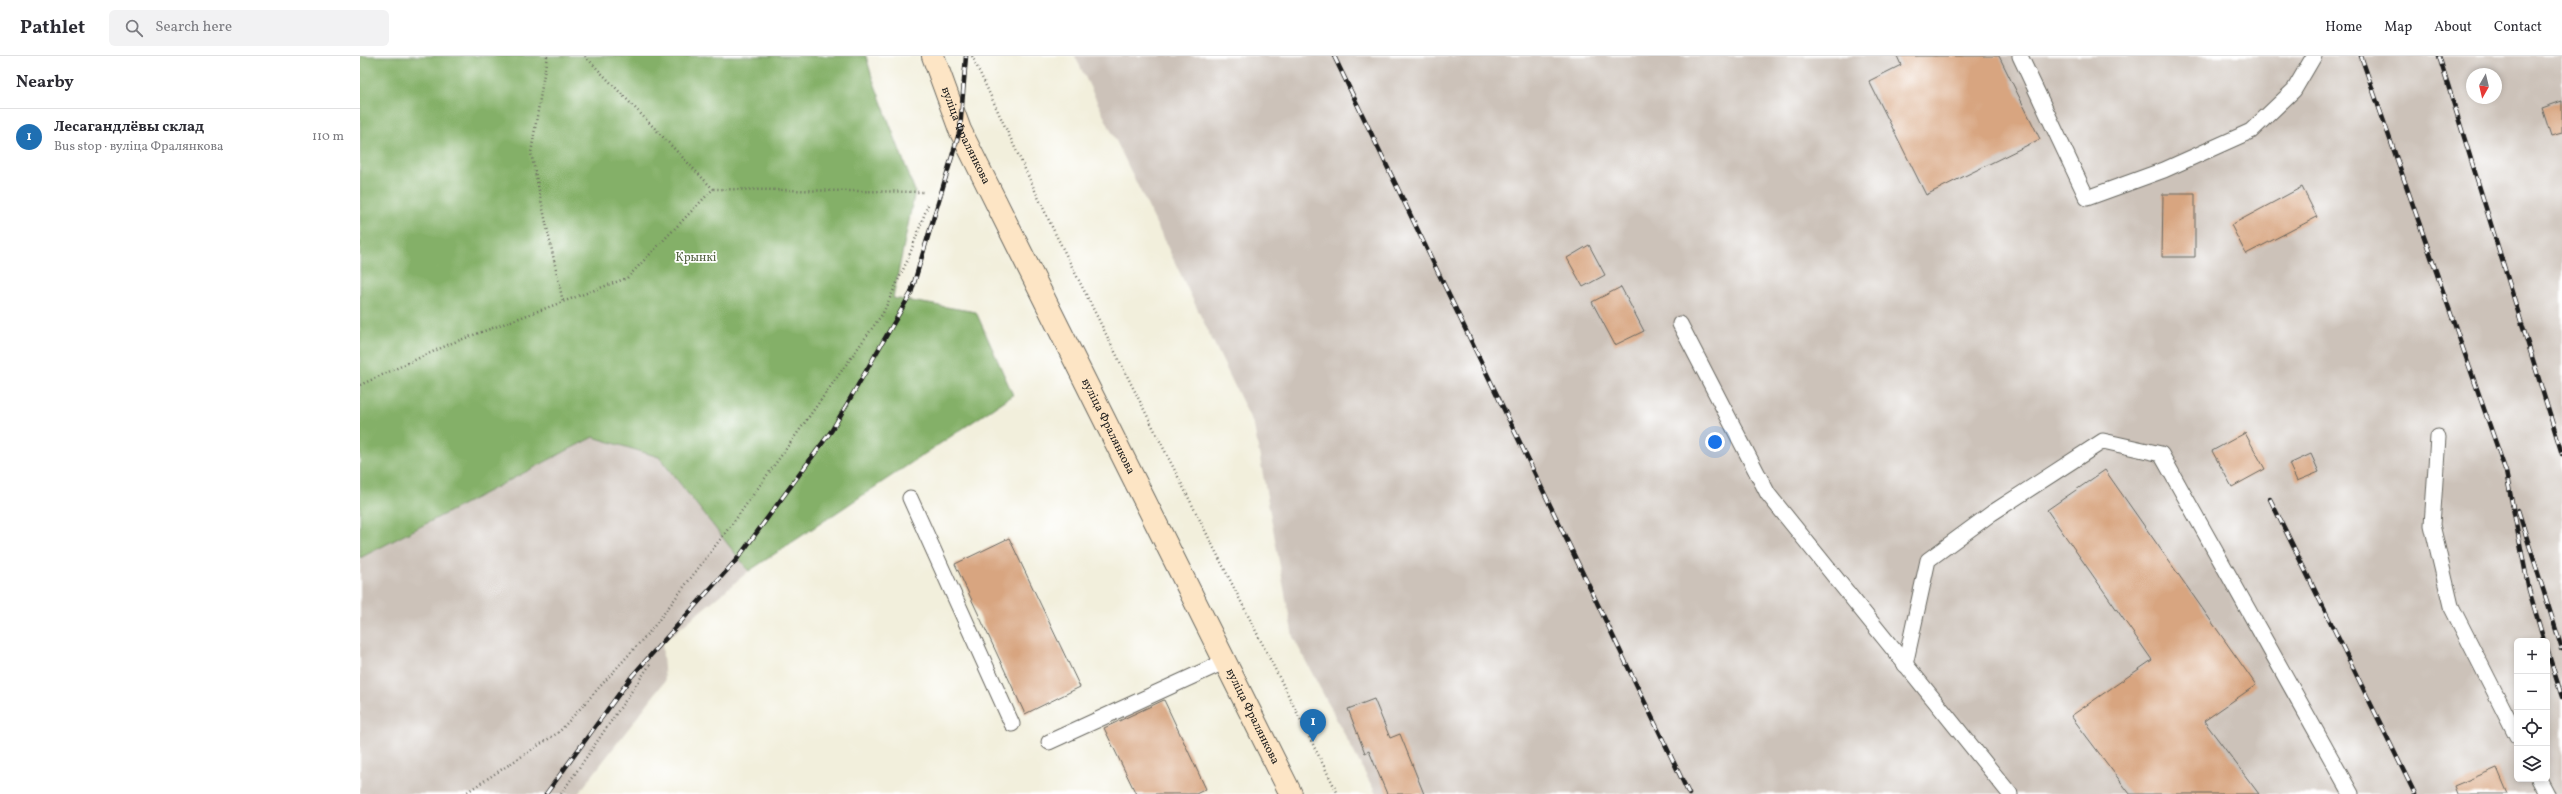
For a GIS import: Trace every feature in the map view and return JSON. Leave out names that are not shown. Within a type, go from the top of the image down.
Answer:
[{"type":"main road","name":"вуліца Фралянкова","points":[[933,56],[960,130],[1291,794]]},
{"type":"lane","points":[[2020,56],[2087,198],[2164,170],[2251,131],[2294,90],[2314,56]]},
{"type":"lane","points":[[1680,324],[1768,494],[2010,794]]},
{"type":"lane","points":[[2438,437],[2432,525],[2451,606],[2514,730]]},
{"type":"lane","points":[[1906,665],[1928,560],[1992,513],[2102,441],[2161,454],[2351,794]]},
{"type":"lane","points":[[910,498],[1012,724]]},
{"type":"lane","points":[[1049,742],[1226,661]]},
{"type":"lane","points":[[2540,782],[2546,794]]},
{"type":"path","points":[[547,56],[531,153],[563,302]]},
{"type":"path","points":[[584,56],[713,189],[925,192]]},
{"type":"path","points":[[972,56],[1057,236],[1338,794]]},
{"type":"path","points":[[360,385],[452,343],[627,278],[713,189]]},
{"type":"path","points":[[464,794],[559,732],[652,629],[738,516],[883,313],[908,259],[928,202]]},
{"type":"path","points":[[561,794],[651,663]]},
{"type":"shaded area","points":[[1075,56],[2562,56],[2562,794],[1376,794],[1293,637],[1254,426]]},
{"type":"shaded area","points":[[593,437],[659,457],[749,571],[662,643],[665,681],[578,794],[360,794],[360,558]]},
{"type":"green space","name":"Крынкі","points":[[360,56],[866,56],[872,77],[915,191],[893,298],[976,312],[1013,395],[749,571],[659,457],[593,437],[360,558]]},
{"type":"building","points":[[1897,56],[1999,56],[2040,139],[1926,195],[1869,81],[1901,65]]},
{"type":"building","points":[[2562,101],[2562,133],[2551,136],[2542,108]]},
{"type":"building","points":[[2302,187],[2317,217],[2246,254],[2231,225]]},
{"type":"building","points":[[2163,194],[2195,194],[2195,257],[2162,257]]},
{"type":"building","points":[[1589,245],[1605,275],[1583,287],[1567,258]]},
{"type":"building","points":[[1621,287],[1644,331],[1615,345],[1592,302]]},
{"type":"building","points":[[2245,433],[2265,469],[2232,487],[2212,451]]},
{"type":"building","points":[[2311,454],[2319,472],[2297,481],[2289,464]]},
{"type":"building","points":[[2105,470],[2256,685],[2204,721],[2259,794],[2130,794],[2071,716],[2152,660],[2047,510]]},
{"type":"building","points":[[1009,538],[1080,687],[1025,714],[955,564]]},
{"type":"building","points":[[1374,699],[1390,738],[1400,734],[1424,794],[1387,794],[1369,751],[1365,753],[1348,709]]},
{"type":"building","points":[[1164,700],[1206,789],[1196,794],[1136,794],[1104,728]]},
{"type":"building","points":[[2497,768],[2508,794],[2457,794],[2454,786]]},
{"type":"railway","points":[[546,794],[632,676],[738,558],[832,430],[911,293],[960,130],[966,56]]},
{"type":"railway","points":[[1334,56],[1689,794]]},
{"type":"railway","points":[[2361,56],[2506,472],[2529,590],[2543,638]]},
{"type":"railway","points":[[2439,56],[2562,454]]},
{"type":"railway","points":[[2270,499],[2415,794]]},
{"type":"railway","points":[[2518,510],[2562,649]]},
{"type":"railway","points":[[2550,659],[2562,697]]},
{"type":"place","name":"Лесагандлёвы склад","points":[[1313,742]]}]
